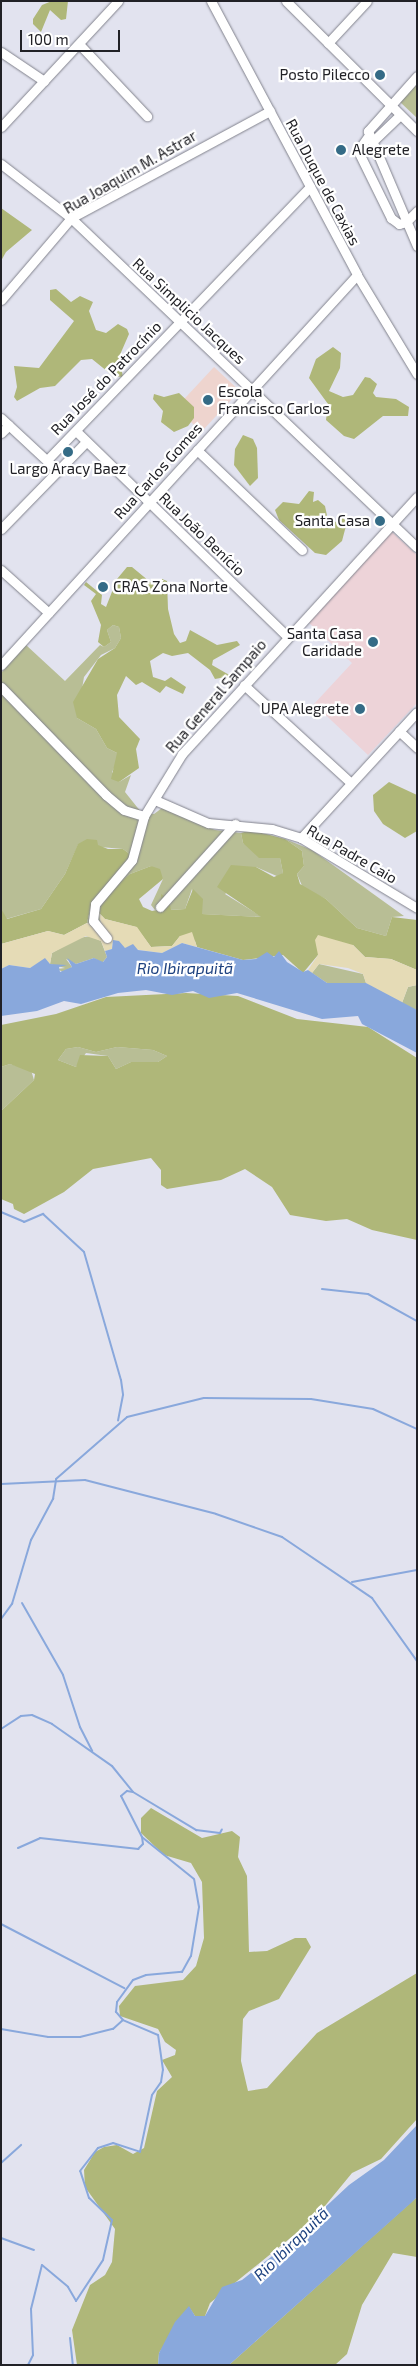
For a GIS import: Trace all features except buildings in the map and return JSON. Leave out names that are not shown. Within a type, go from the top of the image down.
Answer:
[{"type":"street","points":[[1,127],[80,45],[118,1]]},
{"type":"street","name":"Rua Duque de Caxias","points":[[211,1],[357,275],[417,374]]},
{"type":"street","points":[[286,1],[417,131]]},
{"type":"street","points":[[328,43],[367,1]]},
{"type":"street","points":[[80,45],[147,116]]},
{"type":"street","points":[[1,52],[44,81]]},
{"type":"street","points":[[417,76],[371,125],[370,138],[417,246]]},
{"type":"street","name":"Rua Joaquim M. Astrar","points":[[1,300],[71,218],[270,111]]},
{"type":"street","points":[[400,115],[370,138],[358,151],[391,218],[399,224],[406,222],[417,211]]},
{"type":"street","name":"Rua Simplicio Jacques","points":[[1,164],[71,218],[417,547]]},
{"type":"street","name":"Rua José do Patrocínio","points":[[48,459],[310,187]]},
{"type":"street","name":"Rua Carlos Gomes","points":[[1,664],[357,275]]},
{"type":"street","points":[[1,418],[48,459],[58,471]]},
{"type":"street","points":[[1,433],[9,425]]},
{"type":"street","name":"Rua João Benício","points":[[76,431],[287,636]]},
{"type":"street","name":"Rua José do Patrocínio","points":[[1,529],[86,442]]},
{"type":"street","points":[[197,450],[302,550]]},
{"type":"street","name":"Rua General Sampaio","points":[[107,938],[93,921],[92,913],[95,904],[132,860],[144,816],[182,754],[287,636],[417,496]]},
{"type":"street","points":[[1,570],[48,613]]},
{"type":"street","points":[[244,685],[350,782]]},
{"type":"street","points":[[1,687],[106,796],[124,810],[144,816]]},
{"type":"street","points":[[301,838],[350,782],[417,712]]},
{"type":"street","points":[[399,731],[417,748]]},
{"type":"street","name":"Rua Padre Caio","points":[[155,800],[208,823],[235,824],[301,838],[417,908]]},
{"type":"street","points":[[160,907],[235,824]]},
{"type":"shaded area","name":"Escola Francisco Carlos","points":[[214,367],[240,391],[201,432],[176,408]]},
{"type":"shaded area","name":"Santa Casa Caridade","points":[[392,532],[417,555],[417,703],[368,755],[314,704],[352,663],[307,621]]},
{"type":"green space","points":[[52,1],[68,1],[66,19],[61,20],[50,10],[41,32],[33,24],[33,19],[42,5]]},
{"type":"green space","points":[[417,84],[417,118],[400,102]]},
{"type":"green space","points":[[1,208],[32,230],[6,252],[1,261]]},
{"type":"green space","points":[[56,289],[71,302],[80,296],[93,302],[89,311],[96,330],[106,333],[118,324],[127,329],[129,334],[119,357],[123,377],[113,376],[92,359],[81,360],[55,386],[40,388],[17,401],[14,397],[17,387],[14,366],[39,368],[74,321],[50,300],[50,290]]},
{"type":"green space","points":[[333,347],[341,353],[340,368],[329,391],[343,397],[353,395],[365,377],[370,378],[377,384],[373,393],[376,397],[396,399],[409,407],[408,416],[383,416],[354,439],[344,436],[326,420],[328,404],[309,378],[316,359]]},
{"type":"green space","points":[[179,393],[194,407],[194,418],[188,426],[174,432],[161,422],[163,411],[153,399],[154,394],[164,397]]},
{"type":"green space","points":[[243,435],[253,439],[257,448],[258,478],[250,486],[234,465],[235,449]]},
{"type":"green space","points":[[309,491],[314,492],[313,502],[318,500],[325,506],[329,525],[343,518],[347,522],[342,541],[326,555],[315,553],[279,520],[275,510],[283,502],[299,504]]},
{"type":"green space","points":[[127,567],[132,567],[155,586],[162,579],[167,581],[168,609],[174,634],[180,643],[186,641],[190,630],[217,645],[237,641],[240,645],[213,660],[212,665],[238,680],[234,683],[226,677],[215,679],[210,670],[188,653],[172,656],[163,653],[150,661],[153,677],[165,681],[171,677],[186,687],[183,694],[166,686],[160,693],[142,682],[136,685],[126,676],[117,695],[119,717],[140,739],[136,749],[139,768],[119,782],[111,779],[117,753],[107,748],[96,729],[77,718],[73,702],[98,659],[115,648],[121,638],[119,627],[113,625],[107,630],[111,642],[104,647],[98,642],[101,625],[91,601],[96,594],[84,585],[86,582],[102,595],[101,604],[106,607],[117,579]]},
{"type":"green space","points":[[113,625],[119,627],[121,638],[115,648],[101,655],[84,677],[77,718],[96,729],[107,748],[117,753],[119,758],[112,772],[119,782],[131,775],[125,792],[141,812],[154,814],[162,808],[215,830],[241,833],[243,843],[280,858],[283,873],[279,877],[256,867],[225,894],[262,917],[201,914],[192,889],[185,909],[170,910],[169,899],[155,910],[151,905],[163,879],[151,866],[130,874],[98,908],[102,928],[87,923],[90,910],[131,855],[123,849],[78,845],[65,874],[41,909],[6,919],[1,908],[1,673],[26,645],[65,681],[100,645],[104,647],[111,642],[107,630]]},
{"type":"green space","points":[[389,782],[417,795],[417,831],[405,838],[383,824],[374,811],[373,795]]},
{"type":"green space","points":[[251,830],[285,839],[302,851],[304,866],[297,874],[300,884],[326,899],[357,928],[386,936],[392,917],[417,920],[417,970],[391,959],[365,957],[353,945],[318,955],[303,973],[283,955],[243,960],[197,947],[195,941],[180,936],[172,946],[151,947],[136,927],[105,919],[99,913],[102,898],[130,874],[151,866],[160,869],[163,879],[139,899],[143,907],[152,911],[162,909],[161,894],[169,899],[171,910],[185,909],[193,889],[203,899],[202,914],[261,917],[217,887],[231,865],[256,867],[274,877],[283,873],[280,858],[259,858],[243,843],[241,833]]},
{"type":"green space","points":[[87,839],[97,840],[98,845],[108,849],[123,849],[131,855],[90,910],[87,923],[64,935],[48,931],[1,944],[1,908],[7,919],[41,909],[65,874],[78,844]]},
{"type":"green space","points":[[285,839],[312,850],[404,916],[392,917],[386,936],[357,928],[326,899],[303,888],[297,874],[304,866],[302,851]]},
{"type":"green space","points":[[91,936],[101,941],[107,957],[102,963],[94,958],[76,964],[66,959],[72,967],[63,972],[57,969],[65,968],[50,964],[52,953],[78,938]]},
{"type":"green space","points":[[319,964],[363,974],[366,983],[327,983],[312,973]]},
{"type":"green space","points":[[417,985],[417,1010],[407,1008],[402,1003],[408,987]]},
{"type":"green space","points":[[186,993],[238,996],[297,1019],[368,1027],[417,1058],[417,1240],[372,1230],[347,1219],[326,1221],[290,1215],[272,1187],[245,1169],[221,1180],[167,1189],[161,1185],[161,1170],[151,1158],[93,1169],[64,1192],[24,1214],[14,1209],[13,1204],[1,1199],[1,1111],[34,1080],[35,1074],[10,1064],[1,1067],[1,1025],[56,1014],[106,997]],"holes":[[[78,1047],[96,1052],[117,1047],[153,1050],[167,1056],[158,1062],[131,1062],[116,1069],[108,1056],[80,1055],[76,1067],[58,1060],[66,1049]]]},
{"type":"green space","points":[[78,1047],[96,1052],[117,1047],[153,1050],[167,1056],[158,1062],[131,1062],[116,1069],[108,1056],[86,1053],[76,1067],[58,1060],[66,1049]]},
{"type":"green space","points":[[10,1064],[31,1070],[34,1080],[1,1111],[1,1067]]},
{"type":"green space","points":[[151,1808],[202,1838],[232,1831],[240,1837],[238,1857],[247,1876],[249,1952],[267,1951],[295,1938],[306,1938],[311,1947],[279,1999],[249,2011],[243,2019],[241,2061],[248,2091],[267,2088],[317,2033],[417,1973],[417,2119],[381,2159],[352,2173],[315,2218],[210,2303],[205,2316],[195,2316],[189,2307],[159,2353],[158,2365],[77,2365],[72,2330],[90,2285],[105,2275],[112,2262],[115,2229],[85,2187],[84,2170],[95,2152],[104,2147],[117,2145],[133,2154],[144,2148],[157,2091],[172,2077],[162,2060],[175,2055],[176,2050],[165,2042],[158,2029],[120,2016],[119,2006],[135,1986],[183,1980],[196,1966],[204,1938],[202,1882],[191,1863],[164,1855],[141,1833],[141,1818]]},
{"type":"green space","points":[[417,2197],[417,2257],[393,2253],[362,2305],[347,2354],[335,2365],[229,2365]]},
{"type":"sand","points":[[99,913],[105,919],[137,927],[151,947],[172,946],[180,936],[192,932],[197,947],[182,943],[162,953],[125,948],[113,940],[112,949],[105,951],[101,941],[86,936],[52,953],[50,964],[45,959],[30,968],[9,965],[1,969],[1,944],[48,931],[64,935],[87,923],[102,928]]},
{"type":"sand","points":[[318,935],[353,945],[365,957],[391,959],[417,970],[417,985],[408,987],[402,1003],[385,996],[366,983],[363,974],[348,968],[319,964],[312,973],[308,970],[318,955],[315,940]]},
{"type":"water","name":"Rio Ibirapuitã","points":[[113,940],[119,941],[125,948],[133,944],[138,950],[162,953],[182,943],[243,960],[256,959],[267,952],[274,957],[279,951],[287,962],[303,972],[308,970],[327,983],[366,983],[417,1010],[417,1053],[362,1024],[358,1016],[322,1019],[237,993],[209,998],[193,991],[172,995],[146,990],[118,993],[81,1004],[64,1001],[37,1011],[1,1016],[1,969],[9,965],[30,968],[45,958],[50,964],[67,965],[59,967],[60,972],[72,967],[67,958],[76,964],[94,958],[103,962],[107,957],[105,951],[112,949]]},
{"type":"water","name":"Rio Ibirapuitã","points":[[417,2125],[417,2197],[411,2203],[229,2365],[158,2365],[159,2353],[175,2322],[189,2306],[195,2316],[205,2316],[222,2287],[242,2280],[276,2253],[349,2185],[384,2160]]},
{"type":"waterway","points":[[1,1212],[24,1222],[43,1214],[84,1252],[121,1380],[123,1395],[118,1421]]},
{"type":"waterway","points":[[322,1289],[368,1294],[417,1321]]},
{"type":"waterway","points":[[1,1619],[12,1604],[31,1540],[53,1499],[56,1479],[127,1417],[204,1398],[311,1399],[373,1409],[417,1429]]},
{"type":"waterway","points":[[1,1484],[85,1480],[216,1514],[282,1537],[372,1598],[417,1661]]},
{"type":"waterway","points":[[352,1582],[417,1570]]},
{"type":"waterway","points":[[22,1603],[63,1675],[80,1727],[92,1751]]},
{"type":"waterway","points":[[1,1729],[21,1716],[32,1715],[52,1724],[112,1766],[133,1792]]},
{"type":"waterway","points":[[76,2301],[103,2260],[112,2220],[89,2198],[80,2171],[98,2148],[113,2143],[140,2152],[152,2095],[161,2082],[163,2070],[158,2035],[123,2020],[116,2012],[117,2002],[133,1980],[146,1975],[182,1972],[191,1956],[199,1907],[194,1879],[142,1837],[121,1796],[127,1791],[133,1792],[196,1830],[220,1833],[222,1829]]},
{"type":"waterway","points":[[18,1848],[40,1838],[138,1849],[143,1844],[142,1837]]},
{"type":"waterway","points":[[1,1924],[124,1988]]},
{"type":"waterway","points":[[1,2029],[48,2037],[80,2037],[113,2029],[123,2020]]},
{"type":"waterway","points":[[1,2163],[21,2145]]},
{"type":"waterway","points":[[1,2238],[34,2250]]},
{"type":"waterway","points":[[28,2365],[33,2355],[31,2309],[42,2265],[68,2287],[76,2301]]},
{"type":"waterway","points":[[70,2338],[73,2365]]},
{"type":"place","name":"Posto Pilecco","points":[[380,75]]},
{"type":"place","name":"Alegrete","points":[[341,150]]},
{"type":"place","name":"Escola Francisco Carlos","points":[[208,400]]},
{"type":"place","name":"Largo Aracy Baez","points":[[68,452]]},
{"type":"place","name":"Santa Casa","points":[[380,521]]},
{"type":"place","name":"CRAS Zona Norte","points":[[103,587]]},
{"type":"place","name":"Santa Casa Caridade","points":[[373,642]]},
{"type":"place","name":"UPA Alegrete","points":[[360,709]]}]
